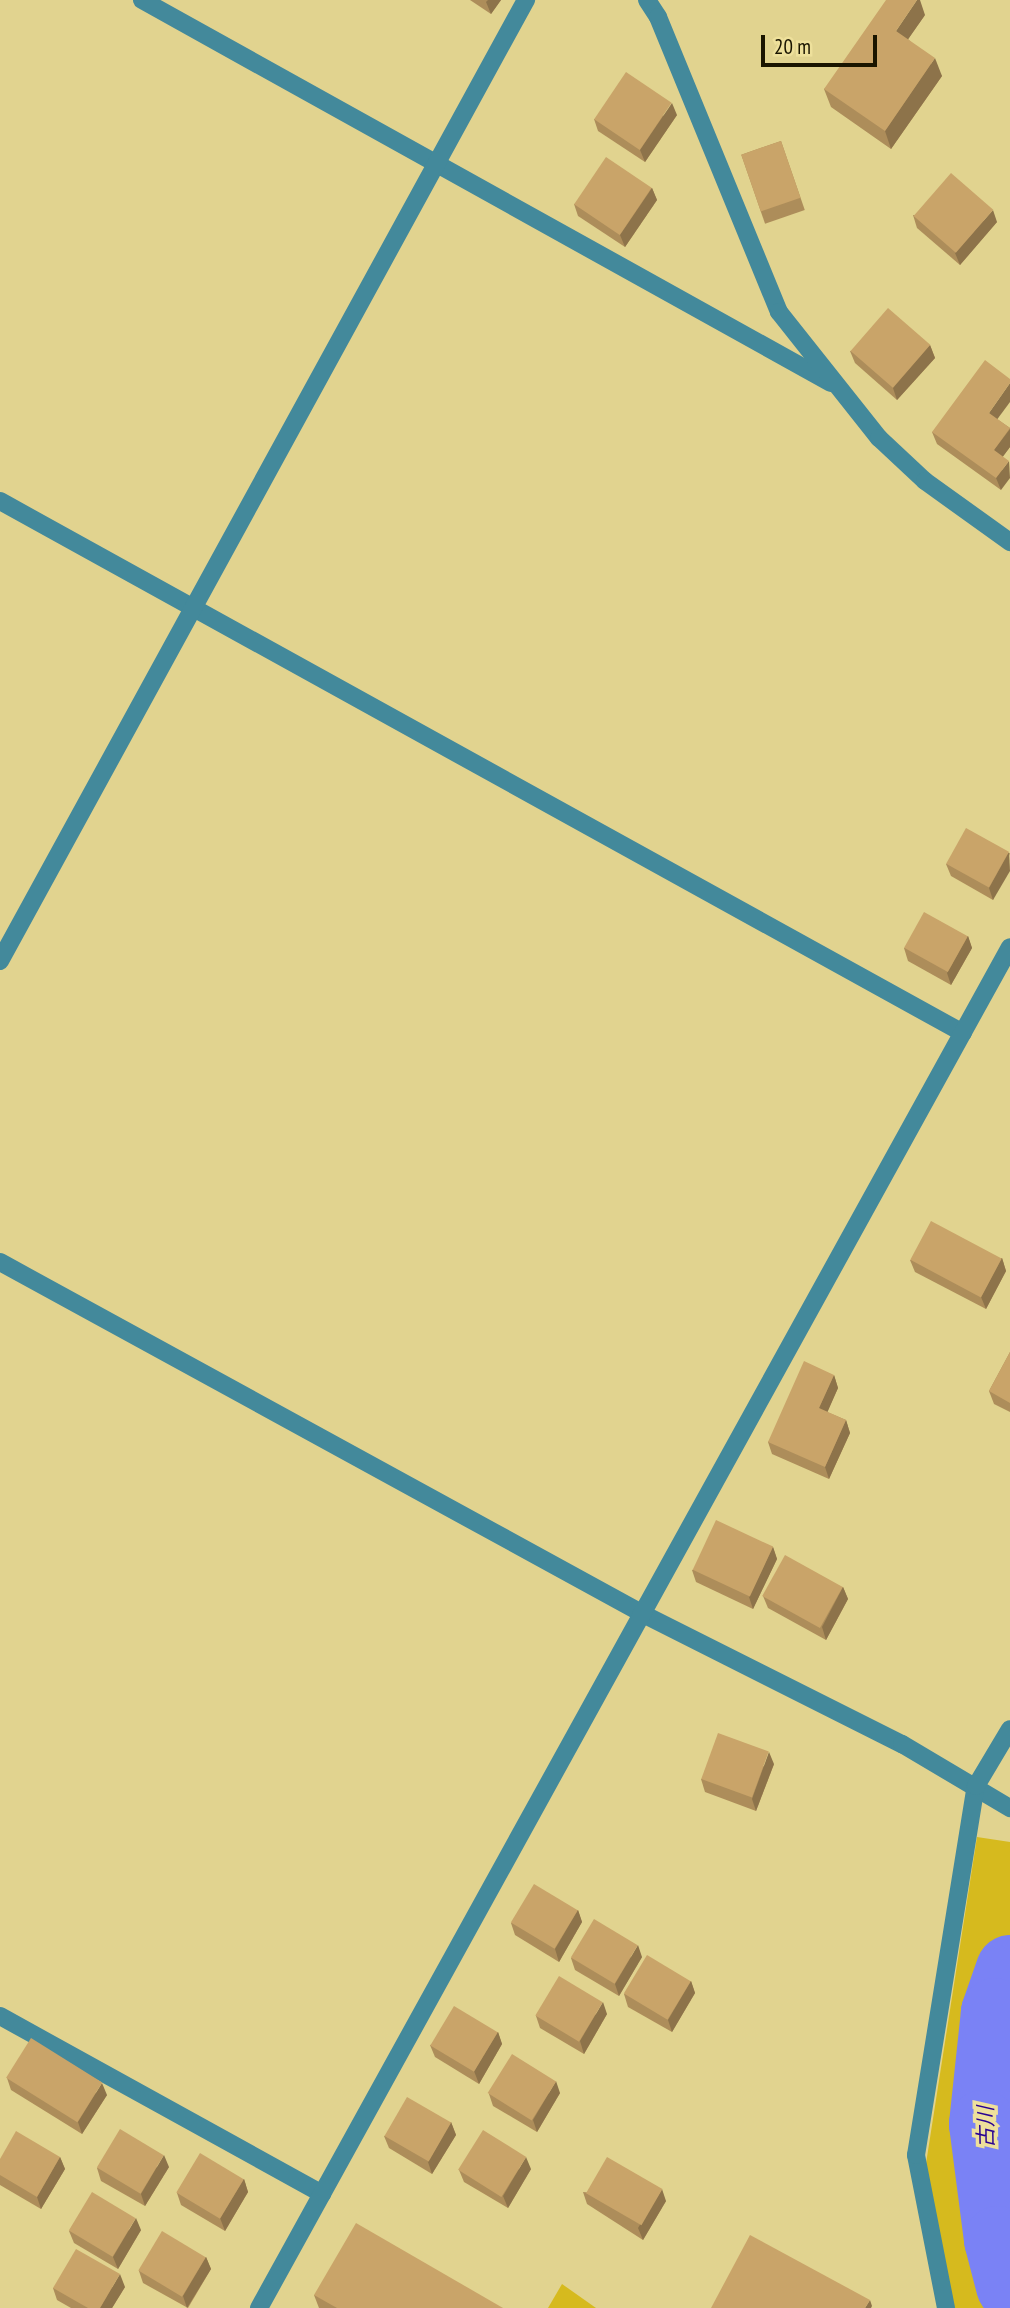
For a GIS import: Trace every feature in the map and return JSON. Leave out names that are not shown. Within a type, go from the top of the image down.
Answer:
[{"type":"street","points":[[142,0],[831,383]]},
{"type":"street","points":[[0,961],[526,0]]},
{"type":"street","points":[[646,0],[658,18],[779,312],[831,383],[879,438],[925,481],[1010,542]]},
{"type":"street","points":[[0,501],[962,1033]]},
{"type":"street","points":[[259,2308],[645,1615],[1010,947]]},
{"type":"street","points":[[0,1262],[645,1615],[902,1744],[1010,1808]]},
{"type":"street","points":[[946,2308],[916,2155],[976,1786],[1010,1729]]},
{"type":"street","points":[[0,2015],[322,2194]]},
{"type":"shaded area","points":[[977,1837],[1010,1842],[1010,2308],[945,2308],[925,2170]]},
{"type":"shaded area","points":[[562,2284],[596,2308],[548,2308]]},
{"type":"building","points":[[886,0],[917,0],[896,31],[935,58],[885,131],[824,89]]},
{"type":"building","points":[[626,72],[672,103],[640,150],[594,119]]},
{"type":"building","points":[[781,141],[801,198],[761,211],[741,155]]},
{"type":"building","points":[[606,157],[652,188],[620,235],[574,204]]},
{"type":"building","points":[[951,173],[993,210],[956,253],[914,216]]},
{"type":"building","points":[[888,308],[930,345],[893,388],[851,351]]},
{"type":"building","points":[[985,360],[1010,379],[1010,383],[989,413],[1010,428],[994,450],[1009,461],[996,478],[932,432]]},
{"type":"building","points":[[966,828],[1009,852],[989,888],[946,864]]},
{"type":"building","points":[[924,912],[968,936],[948,972],[904,948]]},
{"type":"building","points":[[931,1221],[1002,1259],[981,1297],[910,1260]]},
{"type":"building","points":[[1010,1352],[1010,1403],[989,1391]]},
{"type":"building","points":[[804,1361],[834,1375],[819,1408],[846,1420],[825,1467],[768,1442]]},
{"type":"building","points":[[716,1520],[773,1547],[750,1596],[693,1570]]},
{"type":"building","points":[[785,1555],[843,1587],[820,1628],[762,1596]]},
{"type":"building","points":[[718,1733],[769,1751],[752,1798],[701,1779]]},
{"type":"building","points":[[534,1884],[578,1910],[555,1949],[511,1923]]},
{"type":"building","points":[[594,1919],[638,1945],[615,1984],[571,1958]]},
{"type":"building","points":[[647,1955],[691,1981],[668,2020],[624,1994]]},
{"type":"building","points":[[559,1976],[603,2002],[579,2042],[535,2015]]},
{"type":"building","points":[[454,2006],[498,2032],[474,2072],[430,2045]]},
{"type":"building","points":[[31,2038],[102,2083],[77,2122],[6,2078]]},
{"type":"building","points":[[512,2054],[556,2082],[532,2121],[488,2093]]},
{"type":"building","points":[[407,2097],[451,2122],[429,2161],[384,2136]]},
{"type":"building","points":[[120,2129],[164,2155],[141,2194],[97,2168]]},
{"type":"building","points":[[483,2130],[526,2157],[501,2197],[458,2170]]},
{"type":"building","points":[[16,2131],[60,2157],[37,2197],[0,2175],[0,2159]]},
{"type":"building","points":[[200,2153],[244,2179],[220,2219],[176,2192]]},
{"type":"building","points":[[607,2157],[662,2189],[641,2225],[586,2193]]},
{"type":"building","points":[[92,2192],[136,2218],[113,2257],[69,2231]]},
{"type":"building","points":[[356,2223],[503,2308],[337,2308],[314,2295]]},
{"type":"building","points":[[162,2231],[206,2257],[182,2297],[138,2270]]},
{"type":"building","points":[[750,2235],[870,2300],[865,2308],[711,2308]]},
{"type":"building","points":[[76,2249],[120,2274],[100,2308],[88,2308],[53,2288]]},
{"type":"waterway","name":"古川","points":[[1010,1969],[995,2012],[983,2124],[998,2240],[1010,2286]]}]
